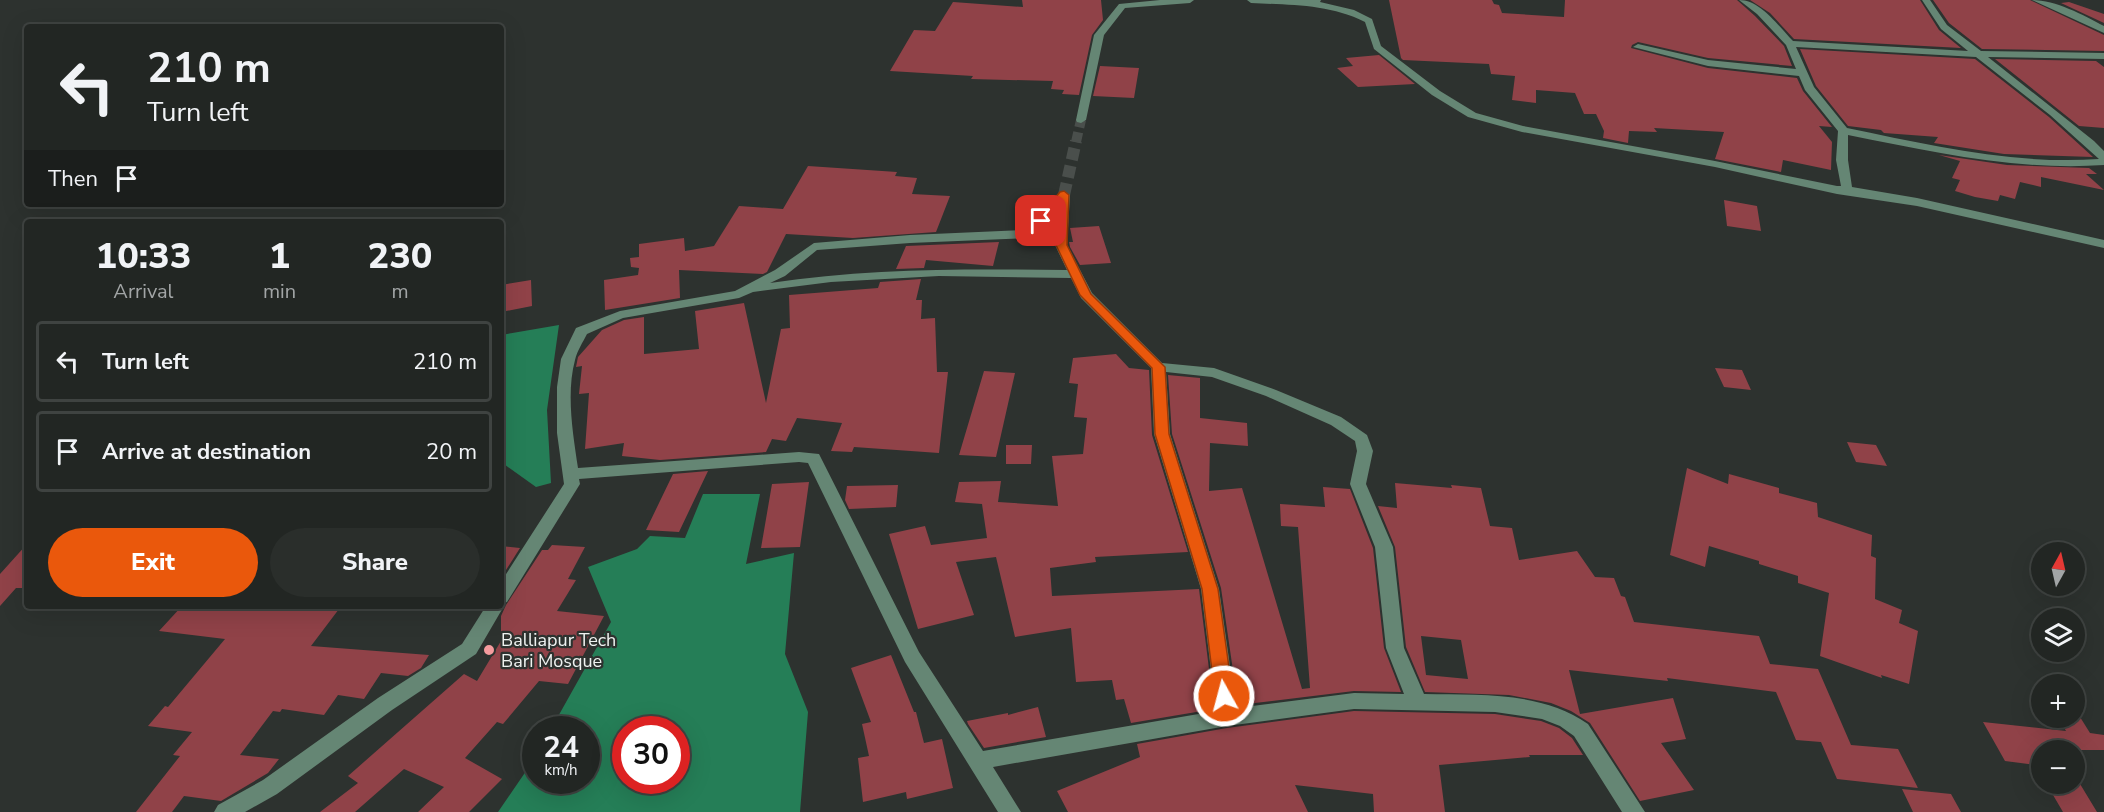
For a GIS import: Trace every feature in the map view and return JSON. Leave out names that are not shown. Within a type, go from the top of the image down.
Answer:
[{"type":"street","points":[[1082,120],[1099,34],[1120,3],[1190,0]]},
{"type":"street","points":[[1251,0],[1316,2],[1351,12],[1369,21],[1377,46],[1436,93],[1472,115],[1522,129],[1917,202],[2104,244]]},
{"type":"street","points":[[1743,0],[1760,12],[1790,44],[1809,88],[1843,131],[1842,160],[1847,190]]},
{"type":"street","points":[[1926,0],[1944,27],[2063,120],[2104,160]]},
{"type":"street","points":[[2036,0],[2086,20],[2104,30]]},
{"type":"street","points":[[1790,44],[1979,54],[2104,56]]},
{"type":"street","points":[[1638,47],[1708,63],[1803,73]]},
{"type":"street","points":[[1843,131],[2017,161],[2050,164],[2104,160]]},
{"type":"street","points":[[504,592],[572,484],[564,387],[568,359],[581,331],[620,315],[739,294],[780,273],[814,247],[910,239],[1029,234],[1064,195],[1061,245],[1086,295],[1158,367],[1214,373],[1271,393],[1336,421],[1362,440],[1365,452],[1358,484],[1384,547],[1395,648],[1417,702]]},
{"type":"street","points":[[745,291],[831,278],[939,272],[1075,274]]},
{"type":"street","points":[[1158,367],[1162,434],[1210,589],[1227,718]]},
{"type":"street","points":[[570,474],[799,457],[813,458],[912,657],[1010,812]]},
{"type":"street","points":[[225,812],[270,787],[385,704],[469,649],[493,609]]},
{"type":"street","points":[[978,761],[1227,718],[1353,701],[1495,704],[1543,711],[1566,720],[1581,730],[1634,812]]},
{"type":"shaded area","points":[[559,325],[547,410],[551,483],[536,487],[504,464],[504,334]]},
{"type":"shaded area","points":[[703,494],[760,494],[746,564],[794,553],[785,654],[808,712],[800,812],[498,812],[522,777],[522,794],[600,794],[600,716],[558,716],[611,622],[588,567],[637,549],[650,536],[685,538]]},
{"type":"building","points":[[1022,0],[1101,0],[1103,20],[1092,35],[1079,95],[1062,94],[1064,90],[1051,89],[1053,81],[971,79],[973,76],[890,71],[914,30],[935,31],[953,2],[1023,7]]},
{"type":"building","points":[[1389,0],[1492,0],[1494,4],[1499,5],[1502,13],[1564,17],[1565,0],[1737,0],[1784,46],[1792,66],[1708,58],[1638,42],[1631,48],[1708,68],[1797,78],[1803,91],[1832,127],[1819,126],[1832,142],[1831,170],[1783,160],[1781,172],[1715,159],[1724,132],[1654,128],[1657,132],[1629,131],[1628,143],[1603,138],[1604,131],[1596,114],[1584,114],[1575,93],[1536,90],[1536,103],[1512,100],[1515,76],[1491,74],[1489,64],[1403,60]]},
{"type":"building","points":[[1750,0],[1920,0],[1939,30],[1961,48],[1794,39],[1770,13]]},
{"type":"building","points":[[1933,0],[2030,0],[2104,35],[2104,51],[1982,49],[1949,23]]},
{"type":"building","points":[[2069,2],[2104,14],[2104,23],[2061,3]]},
{"type":"building","points":[[1800,49],[1975,59],[2049,117],[2093,157],[2004,154],[1934,143],[1938,137],[1884,133],[1881,130],[1848,126],[1816,86]]},
{"type":"building","points":[[1379,55],[1415,84],[1358,87],[1337,68],[1353,66],[1346,58]]},
{"type":"building","points":[[1995,59],[2096,61],[2104,67],[2104,128],[2079,126]]},
{"type":"building","points":[[1100,66],[1139,68],[1134,98],[1093,96]]},
{"type":"building","points":[[1939,155],[2007,165],[2089,168],[2097,174],[2086,174],[2104,190],[2041,177],[2041,187],[2020,182],[2015,199],[2000,195],[1998,201],[1975,197],[1955,191],[1960,180],[1952,178],[1960,161]]},
{"type":"building","points":[[808,166],[897,172],[895,176],[917,178],[912,194],[950,196],[936,232],[853,238],[786,234],[767,272],[763,274],[679,270],[680,298],[605,310],[604,280],[638,275],[639,268],[631,267],[630,258],[639,257],[639,244],[684,238],[685,251],[714,246],[739,206],[783,209]]},
{"type":"building","points":[[1724,200],[1757,206],[1761,231],[1727,226]]},
{"type":"building","points":[[1099,226],[1111,263],[1080,265],[1070,247],[1069,242],[1073,242],[1070,228]]},
{"type":"building","points":[[999,242],[993,266],[926,260],[924,268],[896,269],[906,246]]},
{"type":"building","points":[[921,279],[916,300],[922,300],[921,319],[935,318],[937,372],[948,372],[939,453],[854,447],[852,452],[831,451],[842,423],[797,418],[786,441],[772,439],[766,452],[660,460],[622,456],[624,443],[585,449],[589,393],[579,394],[582,366],[576,367],[578,357],[602,330],[624,320],[644,317],[644,354],[699,349],[695,311],[744,303],[766,403],[781,329],[790,328],[789,295],[878,288],[880,282]]},
{"type":"building","points":[[531,280],[532,306],[504,311],[504,284]]},
{"type":"building","points":[[1116,354],[1129,368],[1149,370],[1152,435],[1188,552],[1095,557],[1096,562],[1050,568],[1052,596],[1199,589],[1214,709],[1131,723],[1124,699],[1116,700],[1112,680],[1076,682],[1071,628],[1015,637],[996,557],[956,562],[974,615],[918,629],[889,534],[925,526],[931,545],[987,538],[982,504],[955,502],[959,482],[1001,481],[998,502],[1058,506],[1052,456],[1083,454],[1087,418],[1074,417],[1078,384],[1069,383],[1073,358]]},
{"type":"building","points":[[1715,368],[1742,370],[1751,390],[1724,387]]},
{"type":"building","points":[[984,371],[1015,373],[996,457],[959,455]]},
{"type":"building","points":[[1168,375],[1200,378],[1200,418],[1247,423],[1248,446],[1210,443],[1209,491],[1242,488],[1302,689],[1310,688],[1298,527],[1281,526],[1280,504],[1325,507],[1323,487],[1350,489],[1373,548],[1384,648],[1401,692],[1354,691],[1238,705],[1221,588],[1172,434]]},
{"type":"building","points":[[1847,442],[1876,445],[1887,466],[1856,462]]},
{"type":"building","points":[[1006,445],[1032,445],[1031,464],[1006,464]]},
{"type":"building","points":[[1687,468],[1728,484],[1729,474],[1779,488],[1779,493],[1817,503],[1818,517],[1872,535],[1871,556],[1876,558],[1875,599],[1902,610],[1899,623],[1918,631],[1909,684],[1881,675],[1882,678],[1820,656],[1829,593],[1798,583],[1798,576],[1709,546],[1705,567],[1670,555]]},
{"type":"building","points":[[708,471],[679,532],[646,530],[673,474]]},
{"type":"building","points":[[809,482],[800,547],[761,548],[772,484]]},
{"type":"building","points":[[1395,483],[1481,488],[1490,526],[1512,528],[1519,560],[1577,551],[1595,577],[1614,578],[1621,596],[1625,597],[1634,622],[1759,636],[1770,664],[1818,669],[1851,745],[1898,749],[1918,788],[1837,779],[1821,742],[1796,740],[1776,692],[1667,678],[1668,681],[1569,670],[1580,714],[1673,698],[1686,739],[1661,743],[1694,790],[1640,801],[1590,723],[1571,711],[1551,703],[1509,695],[1425,692],[1406,647],[1395,547],[1378,506],[1397,508]],"holes":[[[1421,636],[1461,640],[1468,679],[1426,675]]]},
{"type":"building","points":[[898,485],[896,507],[849,509],[845,500],[847,486]]},
{"type":"building","points":[[552,545],[585,547],[568,579],[576,580],[557,611],[604,616],[568,684],[539,681],[503,724],[497,722],[465,758],[502,779],[469,812],[418,812],[444,787],[404,769],[355,812],[320,812],[358,783],[348,776],[464,674],[477,681],[501,641],[501,616],[506,605],[542,550],[548,550]]},
{"type":"building","points":[[504,546],[520,548],[504,573]]},
{"type":"building","points":[[24,547],[24,588],[16,588],[0,606],[0,574]]},
{"type":"building","points":[[179,609],[339,609],[311,646],[429,655],[421,668],[408,676],[381,673],[364,699],[338,695],[324,715],[282,709],[280,712],[273,711],[240,755],[279,759],[268,773],[221,801],[184,796],[172,812],[136,812],[180,756],[173,755],[192,732],[148,726],[165,706],[168,707],[225,639],[159,631]]},
{"type":"building","points":[[891,655],[914,712],[916,712],[924,743],[942,739],[953,788],[907,799],[906,792],[863,802],[858,758],[869,756],[862,724],[871,722],[851,668]]},
{"type":"building","points":[[1038,707],[1046,737],[984,748],[967,721],[1008,713],[1008,715]]},
{"type":"building","points":[[1354,711],[1495,714],[1541,721],[1559,728],[1572,738],[1583,755],[1529,755],[1530,757],[1439,765],[1445,812],[1374,812],[1373,794],[1295,785],[1308,812],[1068,812],[1057,791],[1140,757],[1137,744],[1227,728]]},
{"type":"building","points":[[1983,722],[2031,728],[2066,731],[2064,728],[2085,728],[2085,725],[2090,733],[2104,735],[2104,750],[2085,750],[2085,740],[2031,740],[2031,764],[2005,761]]},
{"type":"building","points":[[1902,789],[1951,794],[1961,812],[1913,812]]},
{"type":"building","points":[[2085,792],[2097,812],[2063,812],[2052,794],[2085,794]]},
{"type":"tunnel","points":[[1076,142],[1081,120]]},
{"type":"tunnel","points":[[1064,195],[1076,141]]},
{"type":"place","name":"Balliapur Tech Bari Mosque","points":[[489,650]]},
{"type":"route","points":[[1041,221],[1064,195],[1061,245],[1086,295],[1158,367],[1162,434],[1210,589],[1224,696]]}]
